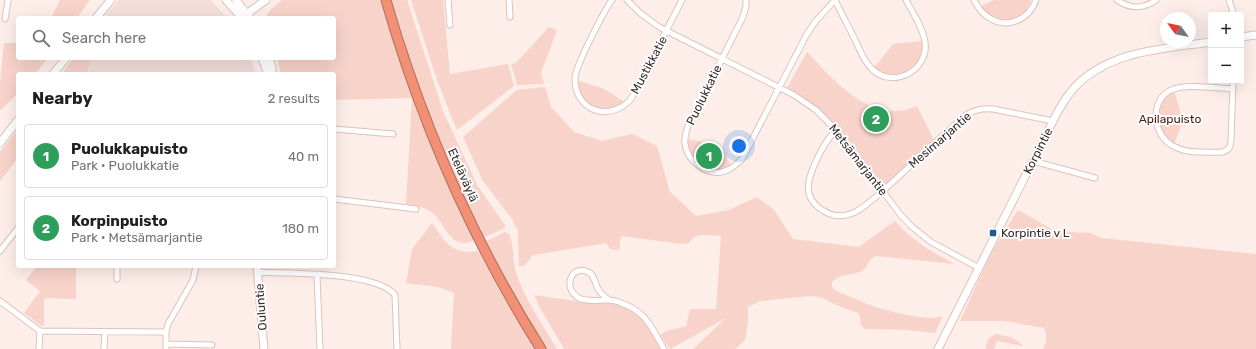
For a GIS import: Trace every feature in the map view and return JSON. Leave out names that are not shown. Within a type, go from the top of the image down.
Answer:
[{"type":"highway","name":"Eteläväylä","points":[[386,0],[423,113],[459,197],[483,248],[541,349]]},
{"type":"street","points":[[5,19],[8,0]]},
{"type":"street","points":[[98,16],[111,0]]},
{"type":"street","points":[[226,0],[244,16]]},
{"type":"street","points":[[236,0],[244,16]]},
{"type":"street","points":[[246,16],[266,0]]},
{"type":"street","points":[[448,0],[450,25]]},
{"type":"street","points":[[509,0],[510,17]]},
{"type":"street","name":"Mustikkatie","points":[[612,0],[575,74],[577,92],[580,98],[588,107],[604,112],[614,111],[627,103],[636,90],[682,0]]},
{"type":"street","name":"Metsämarjantie","points":[[627,0],[645,17],[659,27],[805,102],[824,117],[836,130],[882,191],[911,226],[931,242],[978,268]]},
{"type":"street","name":"Puolukkatie","points":[[746,0],[743,17],[688,126],[686,133],[686,149],[692,160],[700,167],[710,171],[724,172],[738,163],[746,153],[807,34],[815,22],[835,0]]},
{"type":"street","points":[[835,0],[870,67],[881,75],[895,78],[904,76],[913,71],[922,60],[925,51],[924,37],[906,0]]},
{"type":"street","points":[[974,0],[980,10],[987,17],[1005,23],[1015,21],[1023,17],[1030,10],[1036,0]]},
{"type":"street","points":[[1117,0],[1127,5],[1136,7],[1146,6],[1156,0]]},
{"type":"street","points":[[1229,0],[1233,12]]},
{"type":"street","points":[[1244,36],[1256,34]]},
{"type":"street","name":"Korpintie","points":[[938,349],[1053,121],[1074,88],[1091,73],[1111,62],[1137,54],[1208,42]]},
{"type":"street","points":[[55,72],[64,60]]},
{"type":"street","points":[[263,60],[267,72]]},
{"type":"street","points":[[270,60],[272,72]]},
{"type":"street","points":[[1233,84],[1233,89],[1231,140],[1228,150],[1223,152],[1197,151],[1176,148],[1170,145],[1160,133],[1155,114],[1163,96],[1168,92],[1178,88],[1190,87],[1233,89]]},
{"type":"street","name":"Mesimarjantie","points":[[836,130],[827,141],[810,172],[808,179],[809,194],[816,206],[835,216],[856,212],[882,191],[966,114],[972,111],[985,108],[1053,121]]},
{"type":"street","points":[[0,143],[3,135],[16,122]]},
{"type":"street","points":[[336,129],[393,134]]},
{"type":"street","points":[[1033,161],[1096,178]]},
{"type":"street","points":[[336,199],[416,209]]},
{"type":"street","points":[[0,251],[16,231]]},
{"type":"street","points":[[117,268],[117,279]]},
{"type":"street","points":[[196,268],[193,280],[170,320],[166,332],[166,347],[212,345]]},
{"type":"street","points":[[258,269],[347,277],[366,280],[391,290],[395,295],[397,349]]},
{"type":"street","name":"Ouluntie","points":[[258,269],[264,349]]},
{"type":"street","points":[[609,300],[603,295],[598,288],[594,277],[589,273],[581,271],[574,273],[570,277],[570,286],[573,293],[579,298],[587,300],[609,300],[630,306],[640,312],[646,319],[664,349]]},
{"type":"street","points":[[317,275],[320,349]]},
{"type":"street","points":[[0,300],[40,331],[166,332]]},
{"type":"street","points":[[39,349],[40,331]]},
{"type":"street","points":[[104,332],[104,349]]},
{"type":"shaded area","points":[[119,0],[211,0],[225,16],[106,16]]},
{"type":"shaded area","points":[[91,60],[252,60],[255,72],[88,72]]},
{"type":"green space","points":[[60,0],[90,0],[78,16],[52,16]]},
{"type":"green space","points":[[282,0],[380,0],[418,115],[475,240],[467,243],[461,243],[455,240],[432,212],[422,207],[406,204],[412,98],[336,100],[336,72],[280,72],[278,60],[336,60],[336,16],[266,16],[270,10]]},
{"type":"green space","points":[[392,0],[407,0],[443,111],[477,185],[505,225],[505,228],[483,238],[453,174],[419,89]]},
{"type":"green space","points":[[411,0],[443,0],[450,74],[508,64],[514,86],[457,130],[438,83]]},
{"type":"green space","points":[[994,0],[1031,0],[1027,9],[1016,19],[1001,20],[987,13],[981,6]]},
{"type":"green space","points":[[549,27],[557,30],[541,73],[544,84],[517,85],[511,64],[516,63]]},
{"type":"green space","points":[[922,41],[919,59],[914,66],[907,71],[900,74],[891,75],[874,68],[893,44]]},
{"type":"green space","points":[[4,43],[16,43],[16,60],[46,60],[37,72],[16,72],[16,95],[0,111],[0,82]]},
{"type":"green space","points":[[807,52],[847,92],[871,106],[884,110],[898,111],[917,106],[934,140],[885,185],[881,184],[837,127],[787,88]]},
{"type":"green space","points":[[72,60],[91,60],[88,72],[63,72]]},
{"type":"green space","points":[[577,80],[604,89],[626,103],[610,109],[593,106],[580,94]]},
{"type":"green space","points":[[545,87],[551,107],[574,132],[602,141],[632,134],[657,146],[670,192],[696,216],[729,210],[757,197],[774,210],[793,239],[859,247],[895,221],[923,246],[955,264],[876,256],[871,259],[862,271],[835,279],[832,282],[832,286],[834,290],[888,311],[928,318],[943,316],[935,333],[907,330],[865,329],[861,325],[858,313],[836,305],[823,298],[811,296],[760,301],[748,307],[748,322],[745,340],[735,349],[693,349],[726,318],[670,349],[662,338],[661,334],[686,326],[690,309],[716,309],[721,236],[699,236],[692,239],[689,243],[682,244],[621,236],[619,250],[610,249],[606,243],[533,255],[524,266],[519,266],[518,231],[512,219],[483,181],[463,137],[517,90]]},
{"type":"green space","name":"Apilapuisto","points":[[1174,91],[1183,120],[1174,145],[1163,134],[1160,128],[1158,122],[1158,110],[1164,98]]},
{"type":"green space","points":[[16,132],[16,161],[0,181],[0,152]]},
{"type":"green space","points":[[686,139],[718,148],[725,154],[731,166],[718,170],[712,170],[701,165],[693,156],[687,145]]},
{"type":"green space","points":[[1018,210],[1055,231],[1091,233],[1101,238],[1256,254],[1256,349],[1043,349],[1046,338],[1044,328],[1005,321],[960,321],[992,251]]},
{"type":"green space","points":[[432,223],[450,246],[462,251],[478,251],[503,297],[535,349],[451,349],[454,293],[439,287],[406,283],[412,249]]},
{"type":"green space","points":[[505,232],[509,234],[511,239],[516,273],[520,283],[529,303],[557,349],[546,349],[516,299],[485,242]]},
{"type":"green space","points":[[35,268],[76,268],[76,299],[44,298],[44,326],[42,326],[24,313],[40,291],[26,280]]},
{"type":"green space","points":[[534,295],[574,301],[617,304],[631,309],[645,321],[660,349],[564,349]]},
{"type":"green space","points":[[996,334],[1011,337],[1024,346],[997,341],[994,349],[986,349],[989,338]]},
{"type":"place","name":"Korpinpuisto","points":[[876,119]]},
{"type":"place","name":"Puolukkapuisto","points":[[709,156]]},
{"type":"place","name":"Korpintie v L","points":[[993,233]]}]
